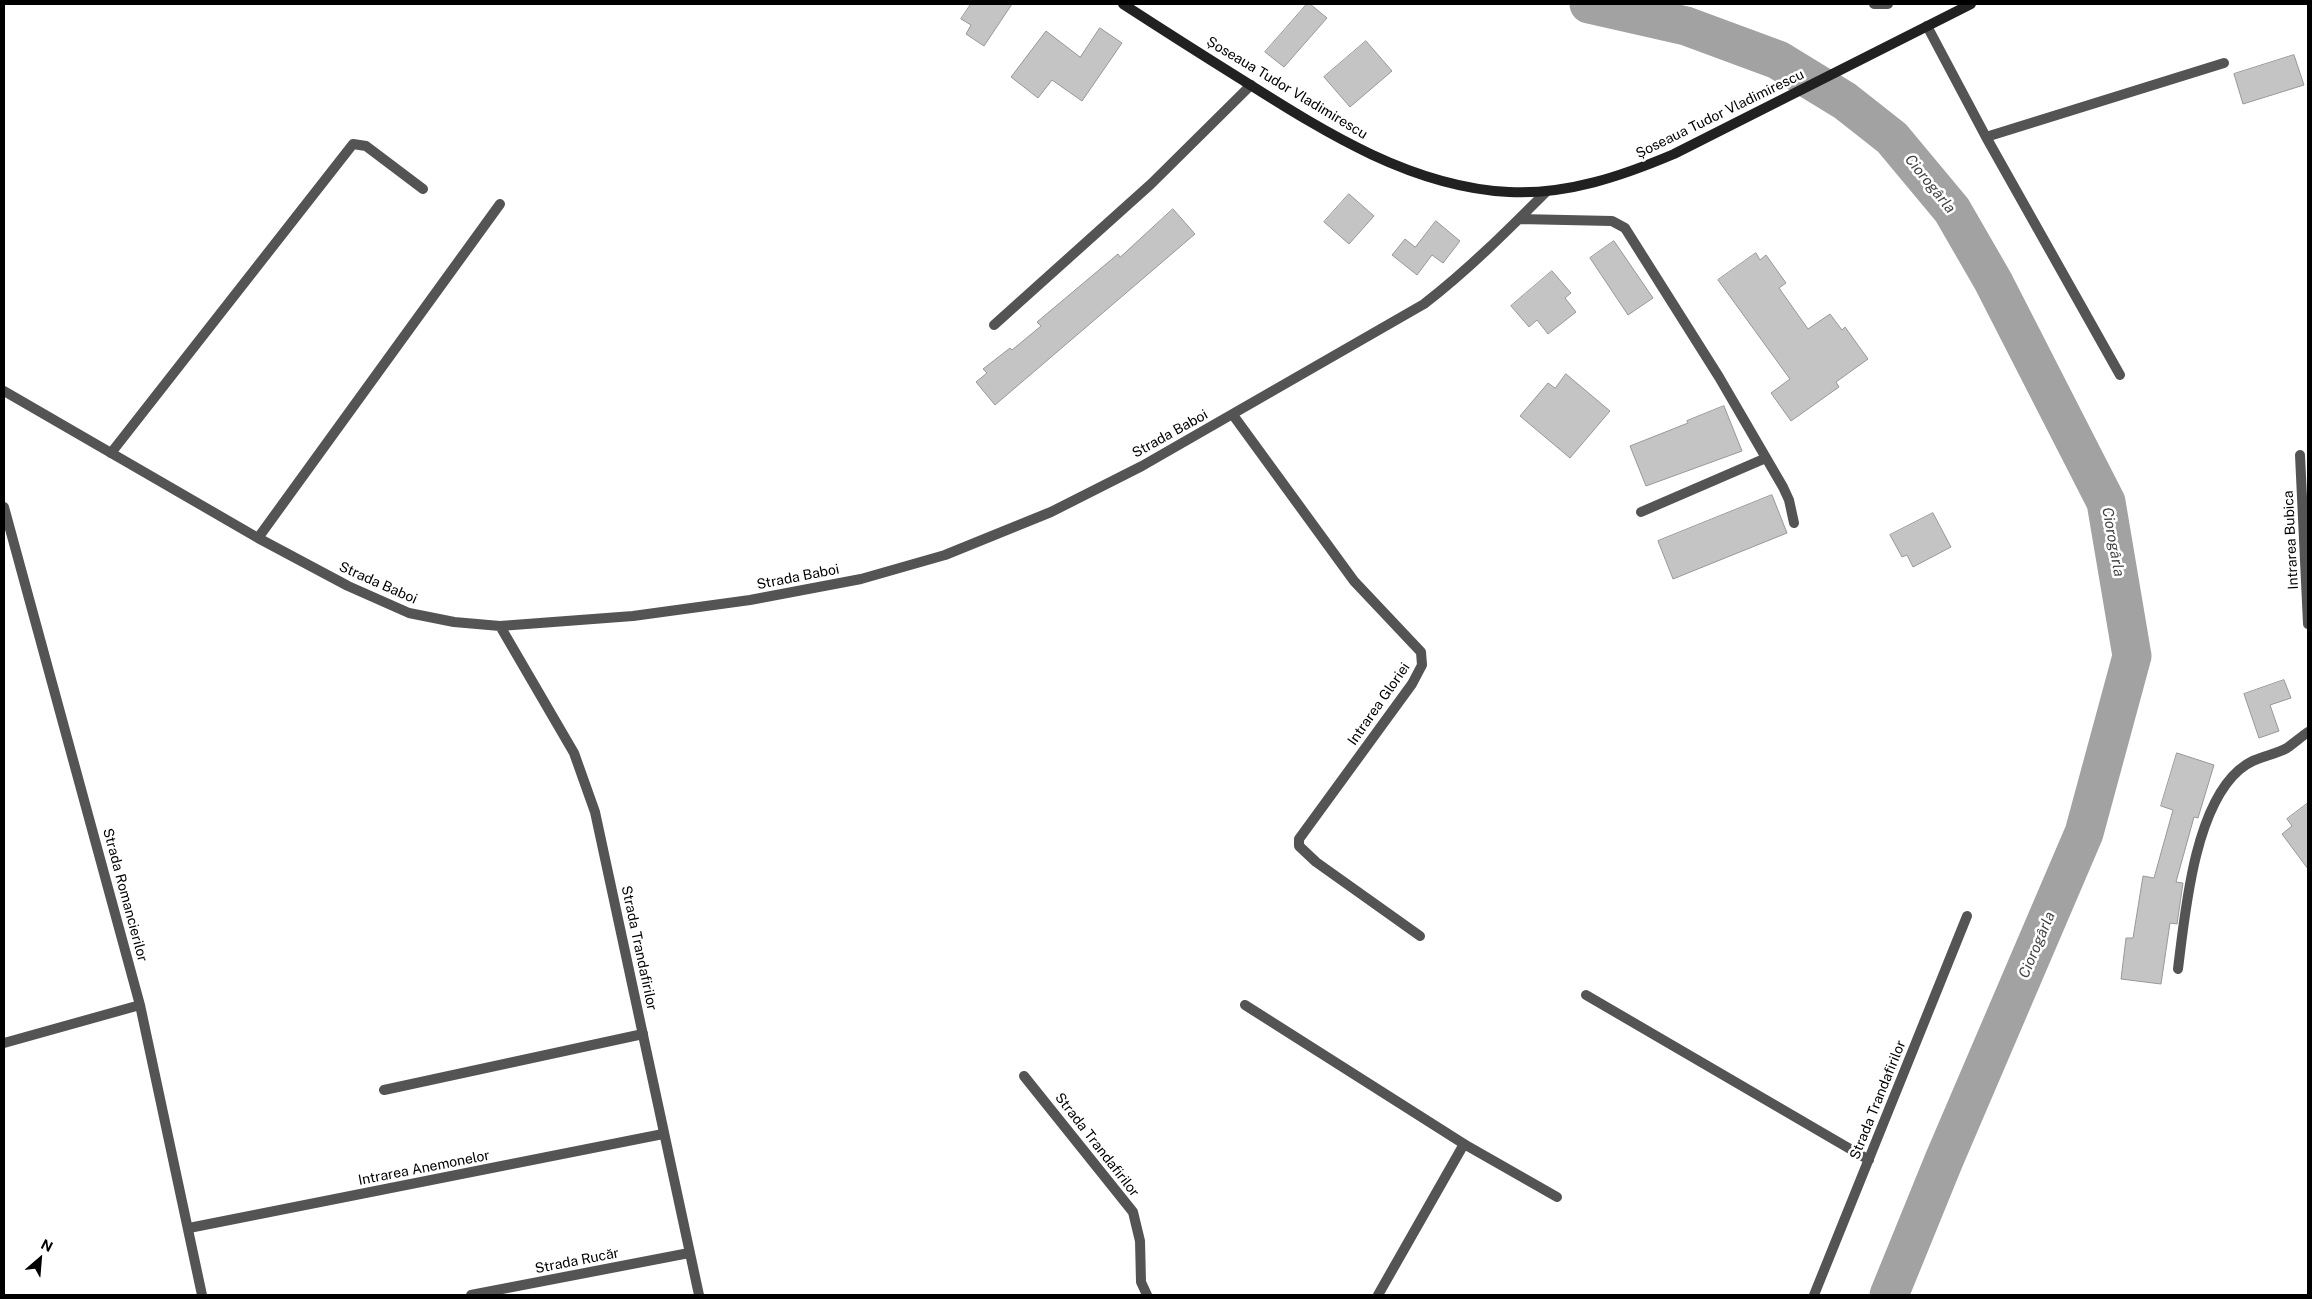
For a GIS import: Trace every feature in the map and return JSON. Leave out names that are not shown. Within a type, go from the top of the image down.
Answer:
[{"type":"main road","name":"Șoseaua Tudor Vladimirescu","points":[[1123,4],[1251,85],[1357,147],[1423,176],[1461,186],[1510,192],[1547,191],[1610,179],[1674,154],[1971,4]]},
{"type":"street","points":[[1874,4],[1888,4]]},
{"type":"street","points":[[1927,26],[1986,137],[2120,374]]},
{"type":"street","points":[[1986,137],[2224,63]]},
{"type":"street","points":[[994,325],[1150,184],[1251,85]]},
{"type":"street","points":[[110,453],[353,144],[366,146],[423,189]]},
{"type":"street","name":"Strada Baboi","points":[[4,391],[258,538],[348,586],[409,613],[454,622],[500,626],[633,616],[750,600],[870,576],[945,554],[1051,512],[1142,466],[1424,304],[1456,279],[1547,191]]},
{"type":"street","points":[[258,538],[500,204]]},
{"type":"street","points":[[1519,219],[1612,222],[1625,228],[1719,377],[1766,458],[1789,500],[1794,523]]},
{"type":"street","name":"Intrarea Gloriei","points":[[1233,415],[1354,581],[1421,652],[1422,666],[1416,678],[1299,839],[1298,846],[1316,862],[1420,936]]},
{"type":"street","name":"Intrarea Bubica","points":[[2300,455],[2308,624]]},
{"type":"street","points":[[1641,512],[1766,458]]},
{"type":"street","name":"Strada Romancierilor","points":[[4,507],[140,1005],[202,1295]]},
{"type":"street","name":"Strada Trandafirilor","points":[[500,626],[574,753],[595,812],[699,1295]]},
{"type":"street","points":[[2178,969],[2187,892],[2206,824],[2222,790],[2238,771],[2259,757],[2286,748],[2308,732]]},
{"type":"street","name":"Strada Trandafirilor","points":[[1814,1295],[1967,916]]},
{"type":"street","points":[[1586,995],[1869,1160]]},
{"type":"street","points":[[4,1044],[140,1005]]},
{"type":"street","points":[[1245,1005],[1464,1144],[1557,1197]]},
{"type":"street","points":[[384,1090],[643,1034]]},
{"type":"street","name":"Strada Trandafirilor","points":[[1024,1076],[1132,1212],[1140,1241],[1141,1282],[1147,1295]]},
{"type":"street","name":"Intrarea Anemonelor","points":[[189,1228],[664,1134]]},
{"type":"street","points":[[1378,1295],[1464,1144]]},
{"type":"street","name":"Strada Rucăr","points":[[470,1295],[689,1254]]},
{"type":"building","points":[[971,4],[1012,4],[984,46],[966,34],[971,25],[961,19]]},
{"type":"building","points":[[1307,4],[1310,4],[1327,18],[1284,67],[1265,52]]},
{"type":"building","points":[[1100,28],[1122,43],[1082,101],[1052,80],[1038,98],[1011,77],[1046,31],[1080,57]]},
{"type":"building","points":[[1366,41],[1392,71],[1350,107],[1324,77]]},
{"type":"building","points":[[2294,55],[2304,85],[2243,104],[2234,74]]},
{"type":"building","points":[[1349,194],[1374,216],[1349,244],[1324,222]]},
{"type":"building","points":[[1173,209],[1195,234],[995,405],[976,382],[987,373],[983,369],[1010,348],[1012,350],[1041,326],[1037,322],[1118,254],[1120,257]]},
{"type":"building","points":[[1436,221],[1460,241],[1443,263],[1432,255],[1417,275],[1392,255],[1405,239],[1415,247]]},
{"type":"building","points":[[1614,241],[1653,298],[1628,315],[1590,258]]},
{"type":"building","points":[[1756,253],[1760,260],[1766,255],[1786,283],[1779,288],[1808,329],[1830,314],[1842,330],[1845,327],[1868,359],[1836,382],[1839,387],[1791,421],[1771,393],[1790,379],[1718,280]]},
{"type":"building","points":[[1552,271],[1571,293],[1565,298],[1576,312],[1548,334],[1537,320],[1529,327],[1511,306]]},
{"type":"building","points":[[1566,374],[1610,411],[1570,458],[1520,416],[1548,383],[1555,388]]},
{"type":"building","points":[[1724,406],[1742,451],[1646,486],[1630,446],[1688,423],[1687,421]]},
{"type":"building","points":[[1772,495],[1787,533],[1673,579],[1658,541]]},
{"type":"building","points":[[1933,513],[1951,547],[1913,567],[1907,555],[1902,557],[1890,535]]},
{"type":"building","points":[[2284,680],[2291,698],[2270,705],[2279,731],[2259,738],[2244,694]]},
{"type":"building","points":[[2177,753],[2214,765],[2198,818],[2194,817],[2176,882],[2183,883],[2177,924],[2170,923],[2161,984],[2121,979],[2126,938],[2133,938],[2143,876],[2154,878],[2173,810],[2161,806]]},
{"type":"building","points":[[2308,803],[2308,869],[2282,834],[2292,826],[2287,819]]},
{"type":"waterway","name":"Ciorogârla","points":[[1589,4],[1686,26],[1778,60],[1845,101],[1892,138],[1952,210],[1993,281],[2106,502],[2132,656],[2084,833],[1944,1160],[1889,1295]]}]
